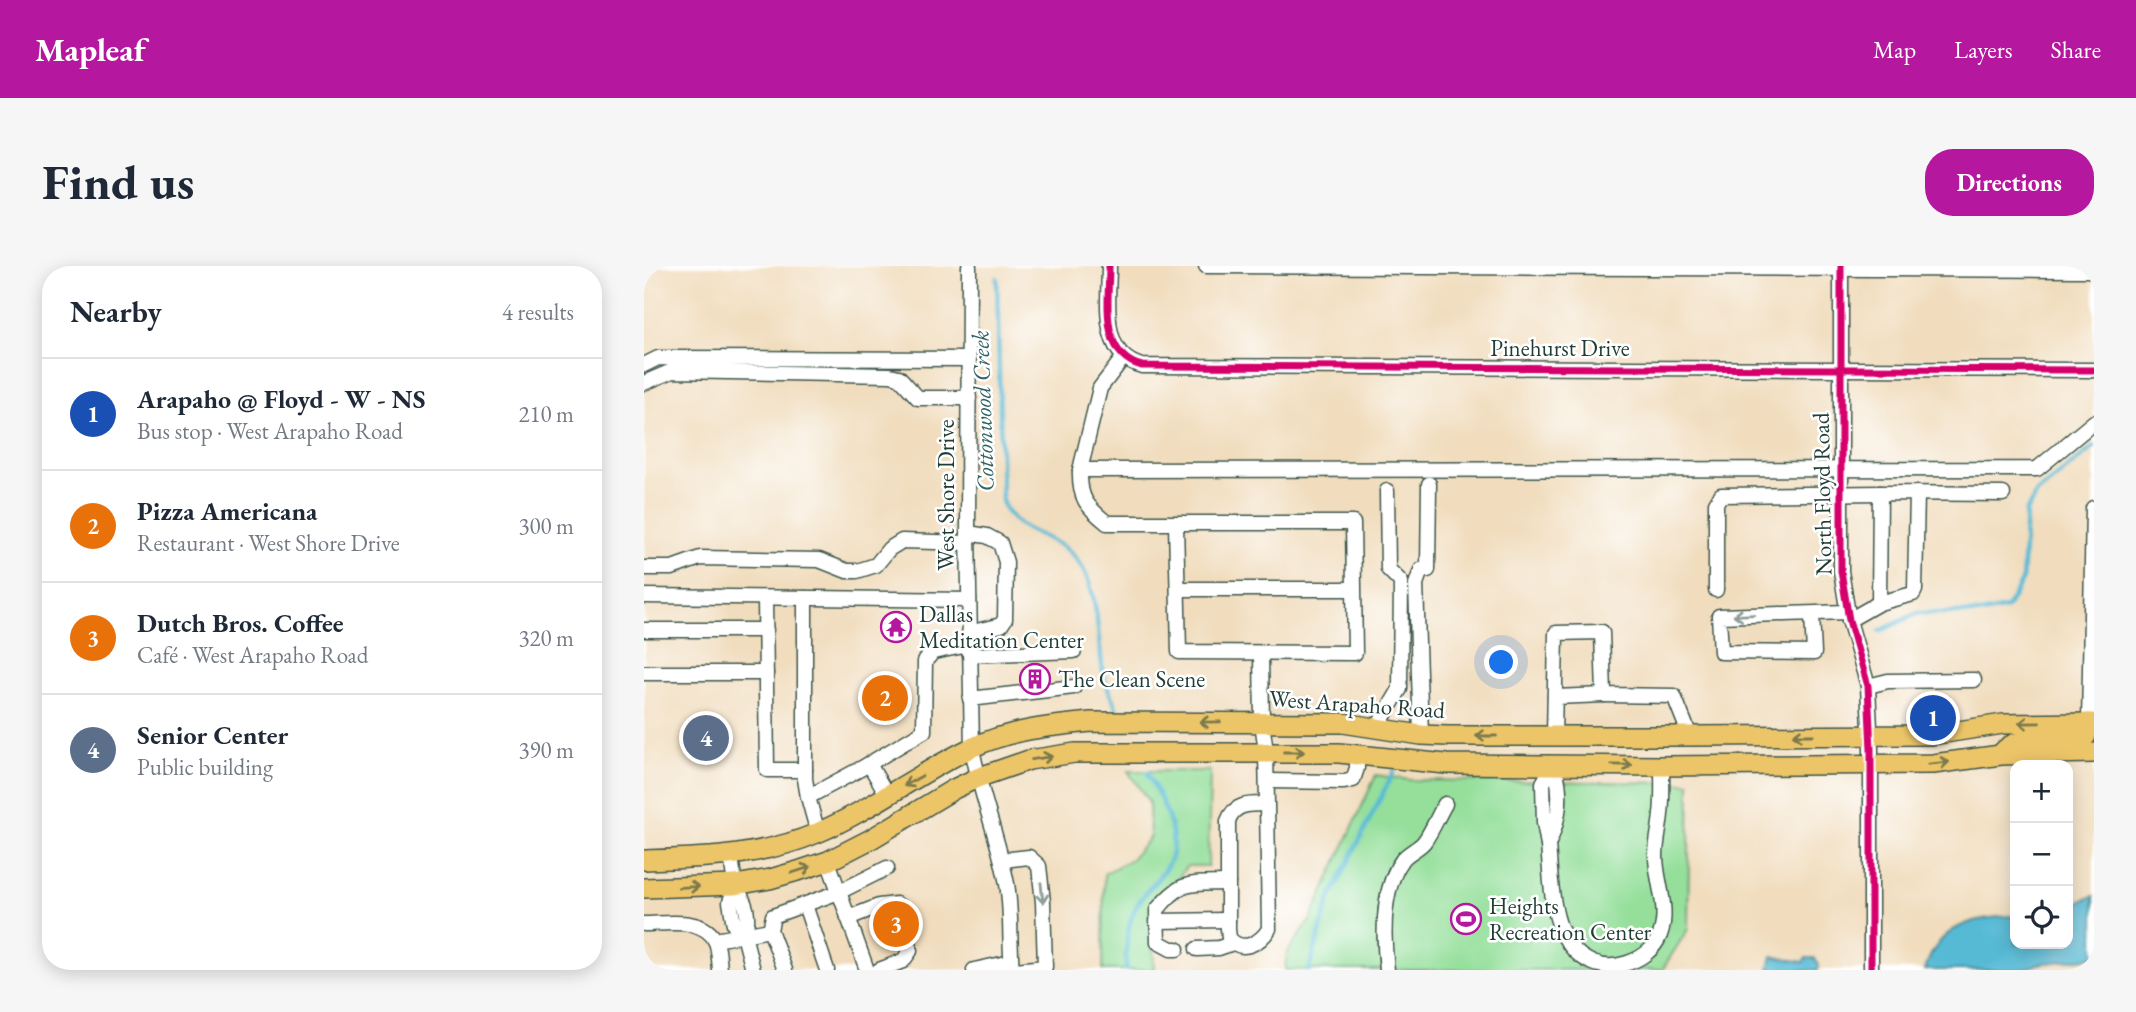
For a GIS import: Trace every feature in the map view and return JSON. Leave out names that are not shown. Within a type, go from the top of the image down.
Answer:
[{"type":"main road","name":"West Arapaho Road","points":[[644,860],[731,857],[768,850],[818,833],[972,748],[1020,731],[1057,725],[1091,722],[1343,723],[1421,735],[1690,736],[1932,735],[2003,724],[2092,723]]},
{"type":"main road","points":[[2001,755],[2007,746],[2027,740],[2081,740],[2087,736],[2092,723]]},
{"type":"main road","points":[[1554,736],[1554,764]]},
{"type":"main road","points":[[644,888],[735,885],[770,879],[828,861],[977,778],[1029,760],[1074,753],[1266,752],[1357,755],[1434,764],[1662,766],[1933,765],[2001,755],[2094,753]]},
{"type":"street","name":"West Shore Drive","points":[[969,266],[968,538],[972,748],[977,778],[1002,860],[1012,917],[1013,967]]},
{"type":"street","points":[[1110,266],[1112,340],[1123,358],[1100,388],[1080,470],[1080,484],[1088,508],[1107,523],[1176,523],[1353,523],[1355,653],[1179,652],[1176,523]]},
{"type":"street","points":[[1206,266],[2094,270]]},
{"type":"street","name":"North Floyd Road","points":[[1841,268],[1842,571],[1848,616],[1868,686],[1871,735],[1871,970]]},
{"type":"street","points":[[644,365],[658,358],[969,359]]},
{"type":"street","name":"Pinehurst Drive","points":[[1123,358],[1142,366],[1158,367],[1552,366],[2094,370]]},
{"type":"street","points":[[644,383],[665,372],[680,370],[890,375],[899,377],[918,398],[969,398]]},
{"type":"street","points":[[1080,470],[2037,469],[2094,422]]},
{"type":"street","points":[[1421,735],[1416,584],[1421,570],[1428,570],[1429,484]]},
{"type":"street","points":[[1377,728],[1399,689],[1401,582],[1388,569],[1387,491]]},
{"type":"street","points":[[1879,603],[1880,493]]},
{"type":"street","points":[[1812,615],[1814,653],[1721,652],[1719,616],[1812,615],[1848,616],[1879,603],[1913,594],[1916,590],[1917,493]]},
{"type":"street","points":[[1716,590],[1716,503],[1721,495],[2003,494]]},
{"type":"street","points":[[2092,723],[2093,508]]},
{"type":"street","points":[[644,568],[672,568],[700,558],[819,560],[847,571],[857,571],[876,565],[888,550],[902,541],[987,536],[1000,543],[1006,562],[1005,618],[1001,625],[978,632],[969,644]]},
{"type":"street","points":[[1178,589],[1353,589]]},
{"type":"street","points":[[644,596],[969,600]]},
{"type":"street","points":[[765,598],[767,770],[805,770]]},
{"type":"street","points":[[805,598],[805,770],[808,797],[818,833]]},
{"type":"street","points":[[644,630],[766,630]]},
{"type":"street","points":[[1554,736],[1556,633],[1602,632],[1604,695]]},
{"type":"street","points":[[808,797],[923,731],[925,661],[933,652],[969,644],[1074,651]]},
{"type":"street","points":[[1197,949],[1219,948],[1233,943],[1246,946],[1258,942],[1269,929],[1267,780],[1262,722],[1261,653]]},
{"type":"street","points":[[644,673],[766,673]]},
{"type":"street","points":[[1868,686],[1888,681],[1974,680]]},
{"type":"street","points":[[970,699],[1074,687]]},
{"type":"street","points":[[1555,698],[1604,695],[1674,696],[1690,736]]},
{"type":"street","points":[[1267,780],[1353,780],[1357,755]]},
{"type":"street","points":[[869,764],[888,796]]},
{"type":"street","points":[[1554,764],[1544,783],[1544,823],[1556,916],[1571,948],[1584,959],[1600,966],[1634,962],[1649,952],[1659,938],[1664,922],[1664,904],[1656,855],[1662,766]]},
{"type":"street","points":[[1233,943],[1229,938],[1228,920],[1228,821],[1230,814],[1239,807],[1267,804]]},
{"type":"street","points":[[1387,970],[1386,920],[1393,877],[1404,858],[1423,843],[1445,804]]},
{"type":"street","points":[[974,970],[1045,967],[1039,866],[1029,856],[1002,860]]},
{"type":"street","points":[[731,857],[735,885],[730,902],[734,925],[744,936],[753,970]]},
{"type":"street","points":[[828,861],[867,970]]},
{"type":"street","points":[[785,970],[770,930],[773,916],[839,892],[887,869]]},
{"type":"street","points":[[1177,949],[1158,943],[1157,911],[1178,887],[1228,883]]},
{"type":"street","points":[[848,918],[879,906],[896,904],[906,911],[910,951],[903,961],[879,970]]},
{"type":"street","points":[[805,905],[827,970]]},
{"type":"street","points":[[1156,921],[1228,920]]},
{"type":"street","points":[[644,924],[691,923],[702,926],[715,940],[720,970]]},
{"type":"street","points":[[715,940],[770,930]]},
{"type":"green space","points":[[1128,771],[1210,771],[1208,866],[1187,866],[1164,897],[1152,919],[1154,970],[1103,970],[1104,874],[1131,859],[1150,837],[1149,802]]},
{"type":"green space","points":[[1376,775],[1410,780],[1690,783],[1688,929],[1662,970],[1285,970],[1287,953],[1311,919]]},
{"type":"water","points":[[2094,896],[2094,957],[2038,964],[2022,970],[1925,970],[1931,955],[1948,933],[1960,926],[1985,919],[2010,916],[2010,949],[2073,949],[2073,904]]},
{"type":"water","points":[[1772,956],[1803,962],[1806,958],[1815,958],[1819,965],[1818,970],[1769,970]]},
{"type":"waterway","name":"Cottonwood Creek","points":[[997,278],[1002,501],[1016,522],[1068,551],[1085,572],[1094,601],[1105,680],[1116,707]]},
{"type":"waterway","points":[[1880,631],[1918,613],[1982,613],[2007,608],[2022,581],[2026,511],[2037,493],[2094,447]]},
{"type":"waterway","points":[[1309,970],[1329,901],[1394,771]]},
{"type":"waterway","name":"Cottonwood Creek","points":[[1126,970],[1130,921],[1140,900],[1166,867],[1172,853],[1169,821],[1162,800],[1147,772]]},
{"type":"cycle path","points":[[1109,266],[1108,310],[1113,339],[1128,360],[1142,366],[2094,370]]},
{"type":"cycle path","points":[[1841,266],[1841,571],[1849,620],[1868,686],[1871,750],[1871,970]]},
{"type":"place","name":"Dallas Meditation Center","points":[[896,627]]},
{"type":"place","name":"The Clean Scene","points":[[1035,679]]},
{"type":"place","name":"Pizza Americana","points":[[885,698]]},
{"type":"place","name":"Arapaho @ Floyd - W - NS","points":[[1933,718]]},
{"type":"place","name":"Senior Center","points":[[706,738]]},
{"type":"place","name":"Heights Recreation Center","points":[[1466,919]]},
{"type":"place","name":"Dutch Bros. Coffee","points":[[896,924]]}]
